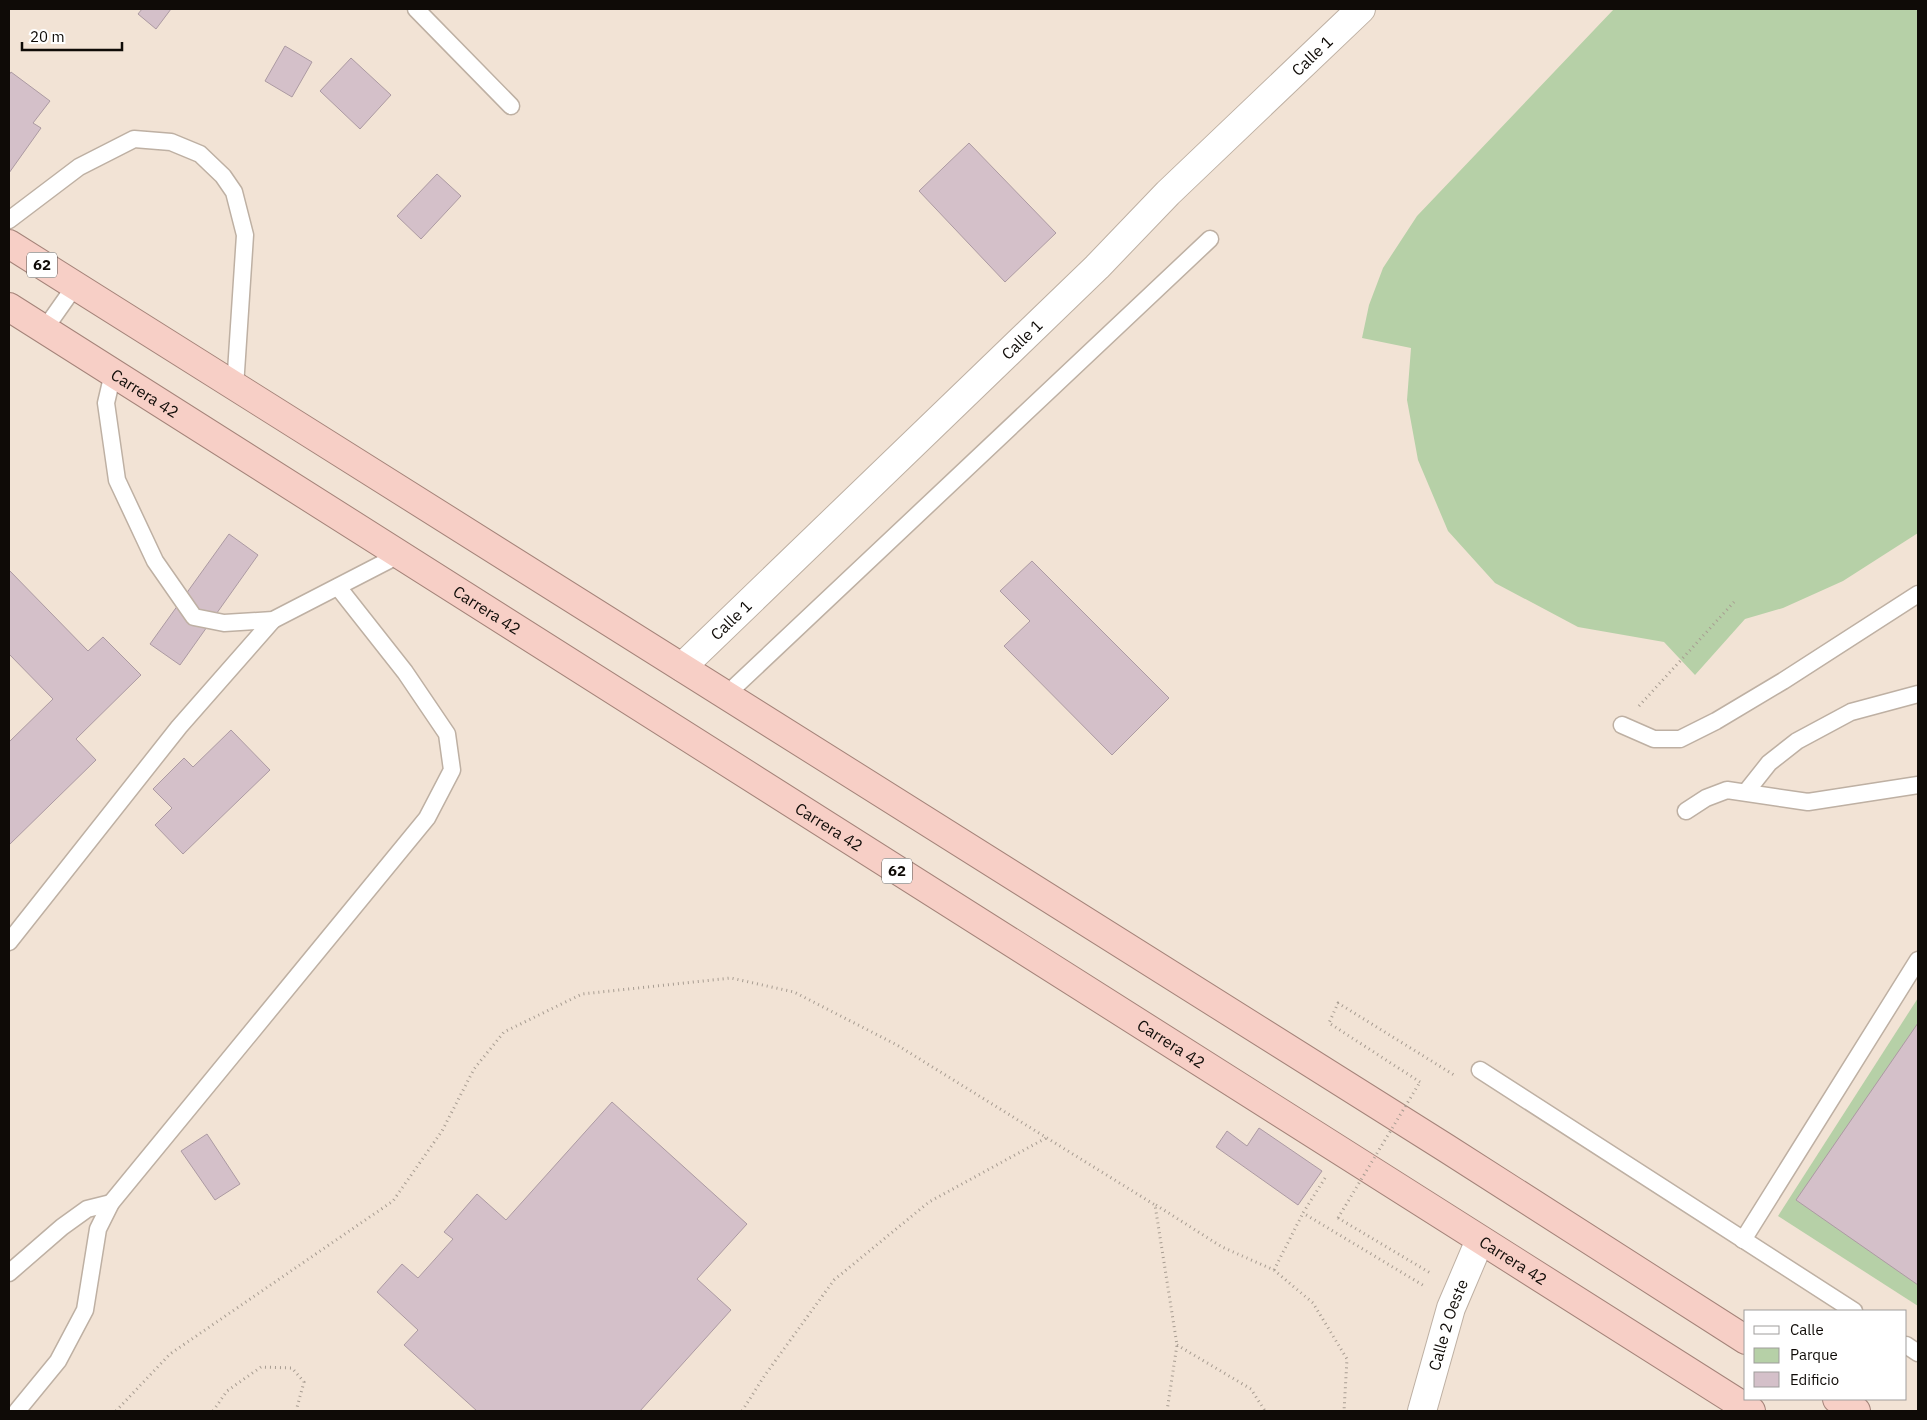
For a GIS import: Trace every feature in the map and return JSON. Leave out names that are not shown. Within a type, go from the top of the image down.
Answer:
[{"type":"highway","name":"62","points":[[9,244],[1430,1138],[1744,1339]]},
{"type":"highway","name":"Carrera 42","points":[[9,307],[1750,1411]]},
{"type":"highway","points":[[1839,1400],[1856,1411]]},
{"type":"street","name":"Calle 1","points":[[682,667],[1097,266],[1168,193],[1361,9]]},
{"type":"street","name":"Calle 2 Oeste","points":[[1422,1411],[1451,1308],[1480,1240]]},
{"type":"lane","points":[[416,9],[511,106]]},
{"type":"lane","points":[[9,220],[79,167],[134,139],[171,142],[200,154],[223,176],[234,192],[245,235],[235,387]]},
{"type":"lane","points":[[726,695],[1210,239]]},
{"type":"lane","points":[[44,330],[75,286]]},
{"type":"lane","points":[[113,374],[106,403],[117,480],[156,561],[194,617],[224,623],[273,620]]},
{"type":"lane","points":[[9,942],[180,727],[273,620],[399,555]]},
{"type":"lane","points":[[17,1411],[58,1361],[85,1310],[98,1229],[110,1204],[427,818],[452,770],[447,734],[405,672],[338,587]]},
{"type":"lane","points":[[1622,725],[1654,739],[1680,739],[1716,721],[1783,681],[1918,594]]},
{"type":"lane","points":[[1746,792],[1769,763],[1797,741],[1851,712],[1918,694]]},
{"type":"lane","points":[[1686,811],[1706,798],[1727,790],[1808,802],[1918,785]]},
{"type":"lane","points":[[1743,1240],[1918,960]]},
{"type":"lane","points":[[1480,1070],[1852,1310]]},
{"type":"lane","points":[[9,1273],[62,1226],[87,1209],[110,1204]]},
{"type":"lane","points":[[1907,1346],[1918,1353]]},
{"type":"path","points":[[1622,725],[1734,602]]},
{"type":"path","points":[[116,1411],[170,1354],[393,1201],[442,1131],[474,1070],[504,1032],[582,994],[730,978],[794,992],[897,1045],[1222,1247],[1274,1270],[1313,1303],[1347,1359],[1344,1411]]},
{"type":"path","points":[[1437,1277],[1338,1218],[1420,1082],[1329,1023],[1338,1003],[1457,1076]]},
{"type":"path","points":[[742,1411],[765,1375],[834,1280],[929,1202],[1047,1138]]},
{"type":"path","points":[[1274,1270],[1304,1213],[1341,1152]]},
{"type":"path","points":[[1156,1205],[1177,1345],[1168,1411]]},
{"type":"path","points":[[1304,1213],[1427,1288],[1432,1282]]},
{"type":"path","points":[[1177,1345],[1251,1389],[1265,1411]]},
{"type":"path","points":[[213,1411],[227,1392],[261,1367],[292,1368],[304,1382],[296,1411]]},
{"type":"green space","points":[[1614,9],[1918,9],[1918,533],[1843,581],[1783,608],[1745,619],[1695,675],[1664,642],[1578,627],[1495,583],[1448,531],[1418,460],[1407,400],[1411,348],[1362,338],[1369,305],[1383,268],[1417,216]]},
{"type":"green space","points":[[1918,998],[1918,1306],[1778,1216]]},
{"type":"building","points":[[142,9],[171,9],[156,29],[138,14]]},
{"type":"building","points":[[285,46],[312,62],[292,97],[265,81]]},
{"type":"building","points":[[351,58],[391,95],[360,129],[320,91]]},
{"type":"building","points":[[11,72],[50,101],[33,123],[41,128],[9,173],[9,75]]},
{"type":"building","points":[[969,143],[1056,233],[1005,282],[919,191]]},
{"type":"building","points":[[437,174],[461,196],[421,239],[397,216]]},
{"type":"building","points":[[229,534],[258,555],[180,665],[150,644]]},
{"type":"building","points":[[1032,561],[1169,698],[1112,755],[1004,646],[1030,621],[1000,591]]},
{"type":"building","points":[[9,570],[88,651],[103,637],[141,675],[76,739],[96,760],[9,845],[9,742],[53,699],[9,654]]},
{"type":"building","points":[[231,730],[270,770],[183,854],[155,825],[172,808],[153,789],[184,758],[193,767]]},
{"type":"building","points":[[1918,1023],[1918,1285],[1796,1200]]},
{"type":"building","points":[[612,1102],[747,1224],[697,1279],[731,1310],[640,1411],[477,1411],[404,1345],[418,1330],[377,1292],[402,1264],[418,1278],[453,1239],[444,1232],[477,1194],[506,1220]]},
{"type":"building","points":[[1259,1128],[1322,1171],[1298,1205],[1216,1147],[1227,1131],[1247,1146]]},
{"type":"building","points":[[207,1134],[240,1184],[215,1200],[181,1151]]}]
